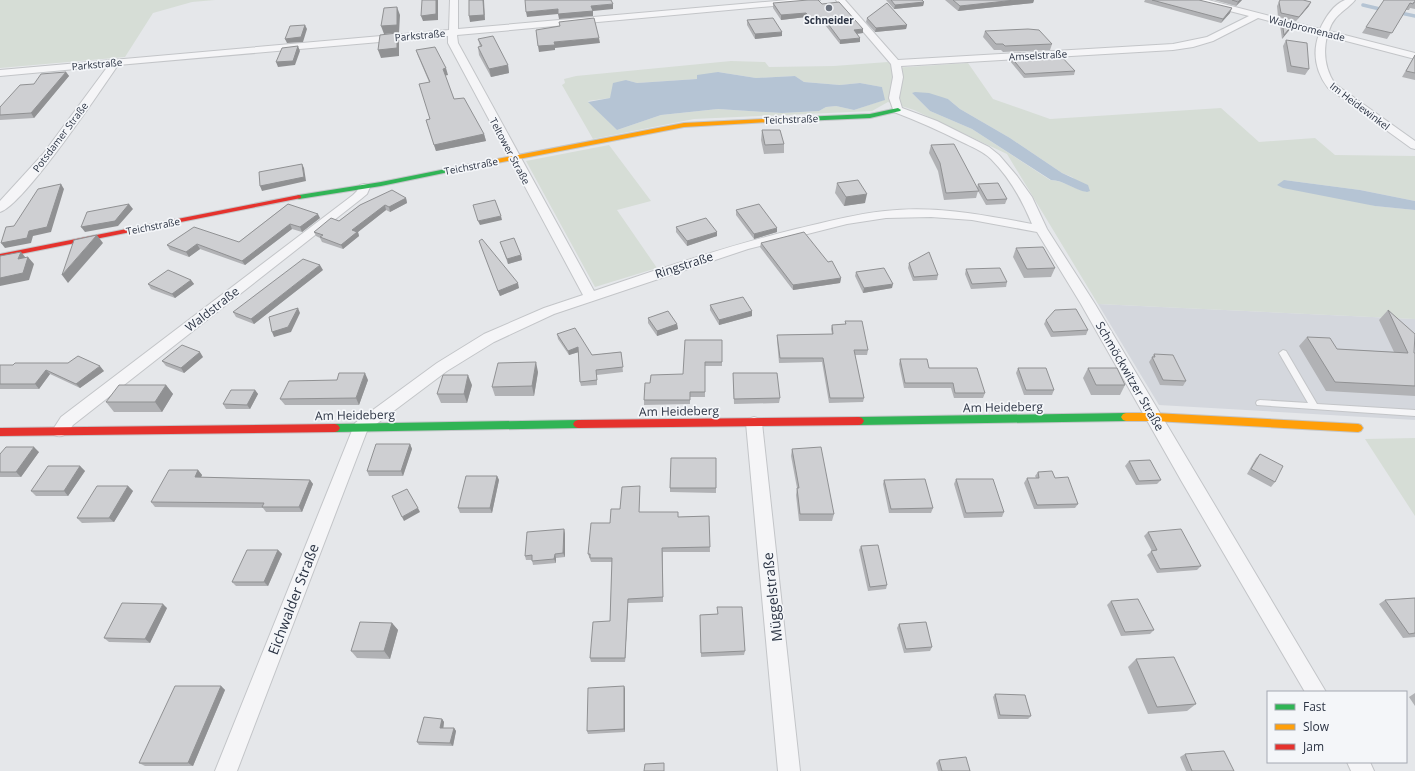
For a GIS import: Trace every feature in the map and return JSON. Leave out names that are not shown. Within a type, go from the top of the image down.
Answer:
[{"type":"street","name":"Teltower Straße","points":[[454,0],[454,27],[452,33],[453,43],[590,296]]},
{"type":"street","name":"Parkstraße","points":[[0,73],[816,0]]},
{"type":"street","points":[[840,0],[896,63],[898,77],[894,98],[898,110]]},
{"type":"street","name":"Waldpromenade","points":[[1198,0],[1415,56]]},
{"type":"street","points":[[1323,32],[1336,12],[1351,0]]},
{"type":"street","name":"Amselstraße","points":[[896,63],[1187,45],[1210,39],[1257,15]]},
{"type":"street","name":"Im Heidewinkel","points":[[1323,32],[1320,51],[1326,80],[1331,86],[1415,146]]},
{"type":"street","name":"Potsdamer Straße","points":[[0,208],[20,190],[115,63]]},
{"type":"street","name":"Teichstraße","points":[[0,256],[337,190],[364,187],[514,157],[694,124],[870,116],[898,110]]},
{"type":"street","name":"Schmöckwitzer Straße","points":[[898,110],[954,132],[985,149],[995,157],[1013,178],[1026,197],[1041,228],[1088,304],[1315,691]]},
{"type":"street","name":"Waldstraße","points":[[60,432],[67,422],[357,198],[363,192],[364,187]]},
{"type":"street","name":"Ringstraße","points":[[360,427],[442,367],[470,349],[519,324],[590,296],[744,246],[847,220],[886,214],[922,212],[972,216],[1041,228]]},
{"type":"street","name":"Am Heideberg","points":[[0,432],[1154,417],[1358,428]]},
{"type":"street","name":"Müggelstraße","points":[[754,423],[789,771]]},
{"type":"street","name":"Eichwalder Straße","points":[[226,771],[360,427]]},
{"type":"lane","points":[[1283,353],[1314,406]]},
{"type":"lane","points":[[1260,403],[1415,413]]},
{"type":"shaded area","points":[[0,0],[215,0],[192,2],[153,13],[125,57],[0,68]]},
{"type":"shaded area","points":[[731,61],[765,62],[769,67],[834,66],[888,62],[893,68],[968,63],[993,99],[1050,119],[1221,108],[1259,142],[1315,138],[1335,155],[1415,156],[1415,201],[1360,190],[1284,180],[1375,206],[1415,210],[1415,319],[1098,304],[1007,154],[914,110],[888,102],[872,111],[694,119],[593,139],[562,85],[565,83],[564,79],[576,76]],"holes":[[[718,72],[756,78],[795,76],[804,82],[840,85],[860,83],[882,87],[884,100],[854,110],[836,106],[826,107],[819,111],[782,113],[718,109],[661,115],[617,130],[588,101],[610,98],[626,80],[637,83],[697,79]],[[912,93],[948,99],[960,109],[1010,138],[1062,173],[1072,177],[1087,192],[1059,181],[1050,180],[972,129],[930,111]]]},
{"type":"shaded area","points":[[609,145],[651,201],[617,210],[657,268],[595,287],[526,161]]},
{"type":"shaded area","points":[[1098,304],[1415,319],[1415,420],[1159,405]]},
{"type":"shaded area","points":[[1415,438],[1415,516],[1365,439]]},
{"type":"water","points":[[718,72],[756,78],[795,76],[804,82],[840,85],[860,83],[882,87],[885,100],[854,110],[836,106],[826,107],[819,111],[782,113],[718,109],[661,115],[617,130],[588,102],[610,98],[613,83],[626,80],[637,83],[697,79],[697,75]]},
{"type":"water","points":[[912,93],[929,93],[948,99],[960,109],[1010,138],[1062,173],[1088,185],[1090,191],[1082,191],[1055,180],[1051,180],[972,129],[930,111]]},
{"type":"water","points":[[1284,180],[1360,190],[1415,201],[1415,210],[1375,206],[1283,188],[1277,185]]},
{"type":"building","points":[[422,0],[436,0],[436,14],[421,16]]},
{"type":"building","points":[[469,0],[483,0],[484,15],[469,16]]},
{"type":"building","points":[[525,0],[611,0],[613,4],[591,6],[593,11],[558,14],[558,9],[526,12]]},
{"type":"building","points":[[818,0],[822,4],[839,2],[863,29],[854,30],[860,38],[840,40],[823,17],[810,18],[806,13],[781,15],[773,3]]},
{"type":"building","points":[[891,0],[922,0],[924,2],[895,5]]},
{"type":"building","points":[[953,0],[1015,0],[960,6]]},
{"type":"building","points":[[1152,0],[1199,0],[1232,8],[1223,19]]},
{"type":"building","points":[[1280,0],[1303,0],[1311,2],[1299,17],[1281,13]]},
{"type":"building","points":[[1384,0],[1415,0],[1413,4],[1410,3],[1392,33],[1366,27]]},
{"type":"building","points":[[887,3],[907,25],[876,28],[867,18]]},
{"type":"building","points":[[397,7],[397,25],[381,26],[384,8]]},
{"type":"building","points":[[594,18],[599,38],[554,42],[555,45],[538,46],[536,30],[560,26],[559,22]]},
{"type":"building","points":[[773,18],[782,32],[755,34],[747,20]]},
{"type":"building","points":[[1282,21],[1293,24],[1284,35]]},
{"type":"building","points":[[305,25],[301,37],[285,39],[290,26]]},
{"type":"building","points":[[1028,29],[1039,30],[1052,44],[1005,46],[1003,44],[996,44],[985,31]]},
{"type":"building","points":[[397,33],[397,48],[378,50],[380,35]]},
{"type":"building","points":[[493,36],[508,65],[489,69],[478,47],[482,46],[478,39]]},
{"type":"building","points":[[1286,40],[1307,43],[1309,69],[1291,66]]},
{"type":"building","points":[[298,46],[293,61],[276,62],[282,48]]},
{"type":"building","points":[[435,47],[446,68],[443,69],[454,99],[464,98],[484,134],[434,145],[426,120],[430,119],[419,84],[430,82],[416,50]]},
{"type":"building","points":[[1059,54],[1075,71],[1025,74],[1011,57]]},
{"type":"building","points":[[1415,55],[1415,73],[1406,71]]},
{"type":"building","points":[[66,72],[31,113],[0,115],[0,107],[20,85],[34,84],[41,74]]},
{"type":"building","points":[[762,130],[780,130],[784,144],[765,145]]},
{"type":"building","points":[[954,144],[979,191],[946,193],[940,163],[931,145]]},
{"type":"building","points":[[302,164],[304,177],[260,186],[259,172]]},
{"type":"building","points":[[858,180],[867,194],[846,197],[837,183]]},
{"type":"building","points":[[998,183],[1007,199],[987,200],[978,184]]},
{"type":"building","points":[[61,184],[47,227],[29,231],[27,238],[1,243],[6,227],[14,226],[38,189]]},
{"type":"building","points":[[392,190],[406,198],[389,207],[385,205],[352,230],[357,232],[341,245],[320,237],[323,235],[314,232],[331,218],[339,221],[360,205]]},
{"type":"building","points":[[495,200],[501,216],[478,221],[473,205]]},
{"type":"building","points":[[129,204],[115,221],[81,227],[87,212]]},
{"type":"building","points":[[288,204],[318,214],[300,227],[290,224],[242,261],[197,244],[186,252],[167,245],[194,227],[239,242]]},
{"type":"building","points":[[759,204],[777,228],[754,234],[736,210]]},
{"type":"building","points":[[706,218],[717,232],[687,241],[676,227]]},
{"type":"building","points":[[804,232],[828,262],[832,261],[841,278],[793,285],[761,243]]},
{"type":"building","points":[[97,235],[62,275],[74,240]]},
{"type":"building","points":[[514,238],[521,255],[507,259],[500,242]]},
{"type":"building","points":[[482,239],[518,283],[498,291],[479,241]]},
{"type":"building","points":[[1043,247],[1055,268],[1027,269],[1016,248]]},
{"type":"building","points":[[21,252],[18,259],[28,257],[23,273],[0,278],[0,256]]},
{"type":"building","points":[[929,252],[938,275],[914,277],[909,263]]},
{"type":"building","points":[[303,259],[320,265],[251,319],[233,312]]},
{"type":"building","points":[[884,268],[893,284],[864,288],[856,272]]},
{"type":"building","points":[[1000,268],[1007,282],[972,284],[966,269]]},
{"type":"building","points":[[168,270],[191,280],[172,294],[148,284]]},
{"type":"building","points":[[743,297],[752,311],[719,320],[710,305]]},
{"type":"building","points":[[298,308],[288,327],[272,332],[269,317]]},
{"type":"building","points":[[1076,309],[1088,330],[1053,332],[1046,320],[1055,310]]},
{"type":"building","points":[[1388,310],[1415,334],[1415,386],[1335,382],[1307,337],[1330,338],[1337,349],[1408,353]]},
{"type":"building","points":[[668,311],[677,324],[657,331],[648,318]]},
{"type":"building","points":[[845,321],[862,321],[868,350],[854,350],[864,398],[830,398],[823,358],[780,358],[777,335],[833,334],[832,325],[846,324]]},
{"type":"building","points":[[575,328],[592,355],[621,352],[623,367],[596,370],[597,380],[580,382],[578,347],[568,351],[557,334]]},
{"type":"building","points":[[685,340],[722,340],[722,362],[705,362],[705,392],[690,392],[690,400],[644,400],[645,383],[650,383],[651,375],[683,374]]},
{"type":"building","points":[[182,345],[200,352],[181,368],[162,361]]},
{"type":"building","points":[[1154,354],[1173,355],[1186,381],[1163,380],[1152,357],[1155,357]]},
{"type":"building","points":[[78,356],[100,366],[76,384],[46,370],[35,384],[0,384],[0,365],[13,365],[15,363],[68,363]]},
{"type":"building","points":[[900,359],[927,359],[929,368],[977,368],[985,393],[955,393],[953,383],[905,383]]},
{"type":"building","points":[[536,362],[532,386],[492,387],[498,363]]},
{"type":"building","points":[[1018,368],[1046,368],[1054,390],[1026,390]]},
{"type":"building","points":[[1088,368],[1117,368],[1125,385],[1096,385]]},
{"type":"building","points":[[339,373],[365,373],[356,398],[280,399],[289,381],[337,380]]},
{"type":"building","points":[[733,373],[777,373],[780,398],[734,399]]},
{"type":"building","points":[[443,375],[468,375],[464,394],[437,394]]},
{"type":"building","points":[[119,385],[166,385],[155,402],[106,402]]},
{"type":"building","points":[[231,390],[255,390],[247,405],[223,404]]},
{"type":"building","points":[[376,444],[410,444],[401,471],[367,471]]},
{"type":"building","points":[[6,447],[34,447],[16,472],[0,472],[0,454]]},
{"type":"building","points":[[821,447],[834,514],[800,514],[797,488],[799,488],[792,449]]},
{"type":"building","points":[[1260,454],[1283,466],[1275,482],[1251,469]]},
{"type":"building","points":[[671,458],[716,458],[716,488],[670,488]]},
{"type":"building","points":[[1150,460],[1161,480],[1139,481],[1129,461]]},
{"type":"building","points":[[48,466],[80,466],[64,491],[31,491]]},
{"type":"building","points":[[169,470],[198,470],[195,477],[310,480],[299,507],[262,507],[264,503],[151,502]]},
{"type":"building","points":[[1052,471],[1055,478],[1068,477],[1078,504],[1037,505],[1027,478],[1039,478],[1038,472]]},
{"type":"building","points":[[466,476],[497,476],[490,508],[458,508]]},
{"type":"building","points":[[925,479],[933,508],[891,509],[884,480]]},
{"type":"building","points":[[956,479],[993,479],[1004,512],[966,513]]},
{"type":"building","points":[[97,486],[128,486],[109,518],[77,518]]},
{"type":"building","points":[[640,486],[639,512],[678,512],[678,517],[709,516],[710,547],[662,548],[663,597],[628,599],[625,658],[590,658],[593,622],[610,621],[612,558],[590,558],[590,554],[588,554],[591,523],[610,523],[611,509],[620,509],[622,487]]},
{"type":"building","points":[[407,489],[418,508],[402,517],[392,496]]},
{"type":"building","points":[[564,529],[563,553],[555,554],[554,559],[532,561],[532,555],[525,556],[527,532]]},
{"type":"building","points":[[1181,529],[1201,566],[1160,569],[1151,551],[1157,550],[1148,532]]},
{"type":"building","points":[[878,545],[887,585],[870,587],[861,546]]},
{"type":"building","points":[[247,550],[278,550],[264,582],[232,582]]},
{"type":"building","points":[[1415,598],[1415,633],[1409,634],[1385,600]]},
{"type":"building","points":[[1138,599],[1154,630],[1125,632],[1111,601]]},
{"type":"building","points":[[122,603],[163,604],[145,639],[104,638]]},
{"type":"building","points":[[717,607],[742,607],[745,651],[701,653],[700,615],[718,614]]},
{"type":"building","points":[[360,622],[392,623],[384,651],[351,651]]},
{"type":"building","points":[[926,622],[932,647],[906,649],[899,624]]},
{"type":"building","points":[[1174,657],[1196,704],[1157,707],[1136,659]]},
{"type":"building","points":[[175,686],[221,686],[188,763],[139,763]]},
{"type":"building","points":[[624,686],[624,729],[587,731],[588,688]]},
{"type":"building","points":[[995,694],[1025,695],[1031,716],[1000,715]]},
{"type":"building","points":[[424,717],[442,719],[440,728],[454,728],[450,743],[417,742]]},
{"type":"building","points":[[1224,751],[1234,771],[1192,771],[1185,754]]},
{"type":"building","points":[[966,757],[970,771],[942,771],[939,760]]},
{"type":"building","points":[[664,763],[664,771],[644,771],[645,764]]},
{"type":"waterway","points":[[1363,5],[1384,10]]},
{"type":"waterway","points":[[1396,12],[1415,16]]},
{"type":"traffic: fast","points":[[802,119],[870,116],[898,110]]},
{"type":"traffic: fast","points":[[299,197],[381,184],[471,166]]},
{"type":"traffic: fast","points":[[859,421],[1126,417]]},
{"type":"traffic: fast","points":[[335,428],[578,424]]},
{"type":"traffic: slow","points":[[471,166],[684,125],[802,119]]},
{"type":"traffic: slow","points":[[1126,417],[1154,417],[1358,428]]},
{"type":"traffic: jam","points":[[0,256],[299,197]]},
{"type":"traffic: jam","points":[[578,424],[859,421]]},
{"type":"traffic: jam","points":[[0,432],[335,428]]},
{"type":"place","name":"Schneider","points":[[829,8]]}]
